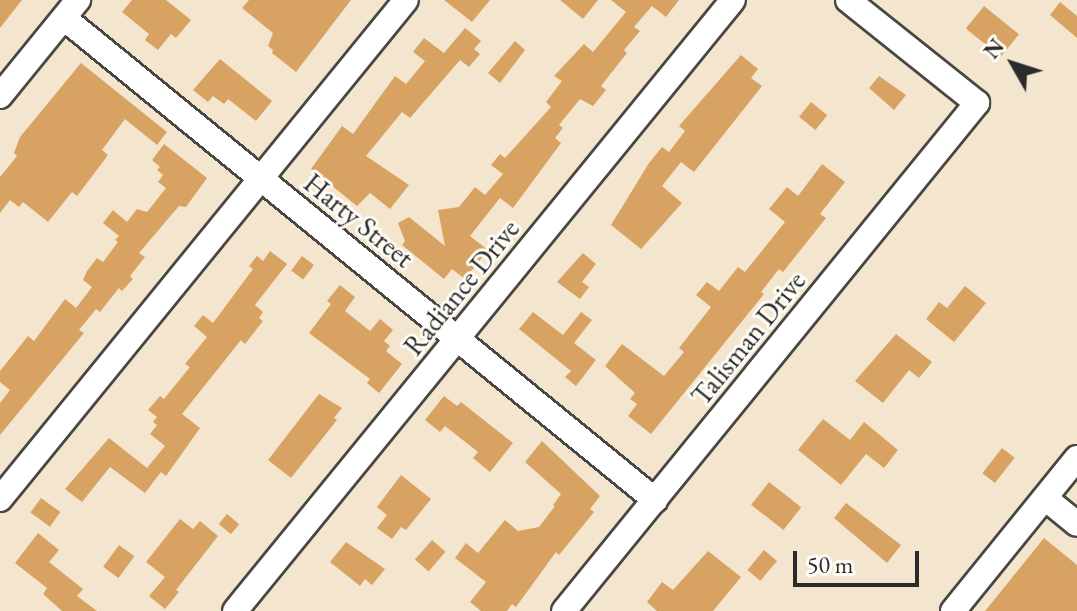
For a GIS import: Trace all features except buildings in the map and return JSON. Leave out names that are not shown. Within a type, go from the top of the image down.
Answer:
[{"type":"street","points":[[0,499],[406,0]]},
{"type":"street","name":"Radiance Drive","points":[[235,611],[733,0]]},
{"type":"street","name":"Talisman Drive","points":[[564,611],[977,103],[848,0]]},
{"type":"street","points":[[0,96],[71,9]]},
{"type":"street","name":"Harty Street","points":[[71,9],[261,178],[655,500]]},
{"type":"street","points":[[953,611],[1077,458]]},
{"type":"street","points":[[1045,498],[1077,524]]}]
